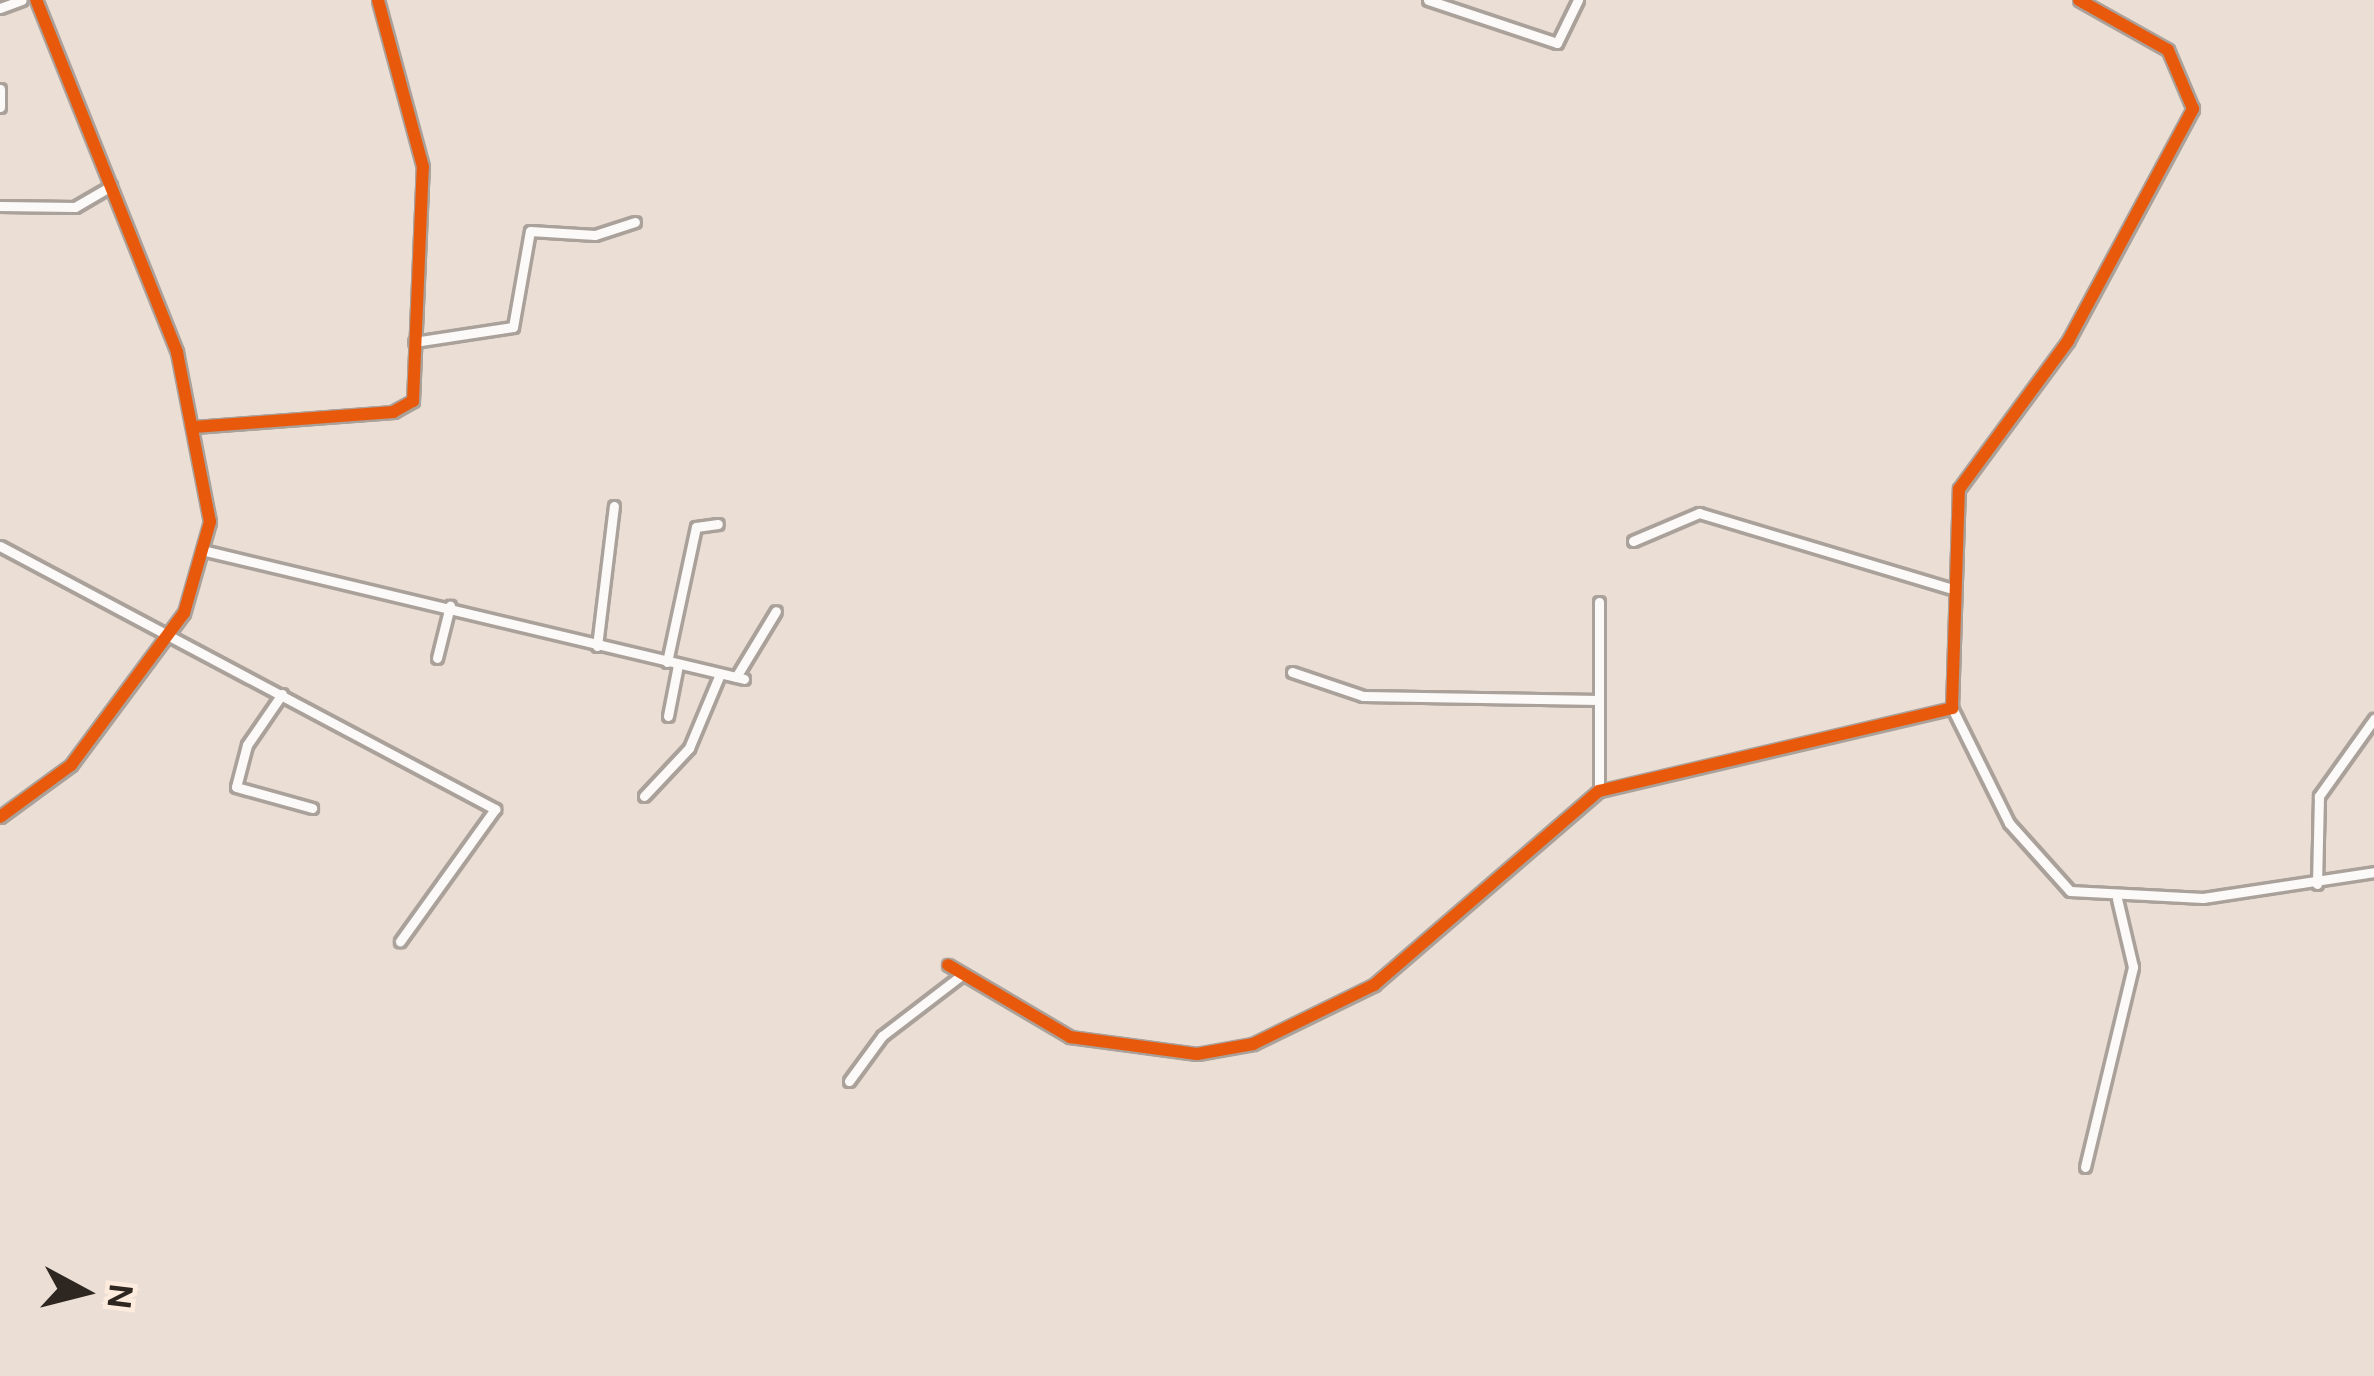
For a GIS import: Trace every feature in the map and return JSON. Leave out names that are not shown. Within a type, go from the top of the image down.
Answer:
[{"type":"street","points":[[0,8],[22,0]]},
{"type":"street","points":[[0,817],[71,765],[164,638],[206,551],[194,427],[177,352],[36,0]]},
{"type":"street","points":[[194,427],[406,410],[423,167],[378,0]]},
{"type":"street","points":[[1428,0],[1557,43],[1578,0]]},
{"type":"street","points":[[2079,0],[2168,50],[2193,109],[2068,341],[1959,489],[1952,708],[2009,823],[2054,876],[2117,899],[2317,884],[2374,872]]},
{"type":"street","points":[[0,88],[0,107]]},
{"type":"street","points":[[0,206],[75,207],[111,185]]},
{"type":"street","points":[[414,342],[513,327],[530,231],[595,235],[635,222]]},
{"type":"street","points":[[598,646],[614,506]]},
{"type":"street","points":[[1633,541],[1699,513],[1953,589]]},
{"type":"street","points":[[668,716],[672,663],[697,527],[718,524]]},
{"type":"street","points":[[0,546],[164,638],[282,694],[495,809],[400,941]]},
{"type":"street","points":[[206,551],[740,678],[776,611]]},
{"type":"street","points":[[1599,602],[1599,791]]},
{"type":"street","points":[[437,658],[450,606]]},
{"type":"street","points":[[1292,672],[1364,696],[1599,700]]},
{"type":"street","points":[[644,796],[688,748],[720,674]]},
{"type":"street","points":[[282,694],[247,745],[236,787],[312,808]]},
{"type":"street","points":[[948,965],[1070,1037],[1198,1054],[1253,1044],[1374,985],[1599,791],[1952,708]]},
{"type":"street","points":[[2317,884],[2319,796],[2374,719]]},
{"type":"street","points":[[2085,1167],[2131,988],[2117,899]]},
{"type":"street","points":[[849,1081],[882,1036],[963,974]]},
{"type":"cycle path","points":[[0,817],[71,765],[184,613],[210,522],[177,352],[36,0]]},
{"type":"cycle path","points":[[194,427],[393,412],[413,401],[423,167],[378,0]]},
{"type":"cycle path","points":[[948,965],[1070,1037],[1197,1054],[1253,1044],[1374,985],[1599,791],[1952,708],[1959,489],[2068,341],[2193,109],[2168,50],[2079,0]]}]
